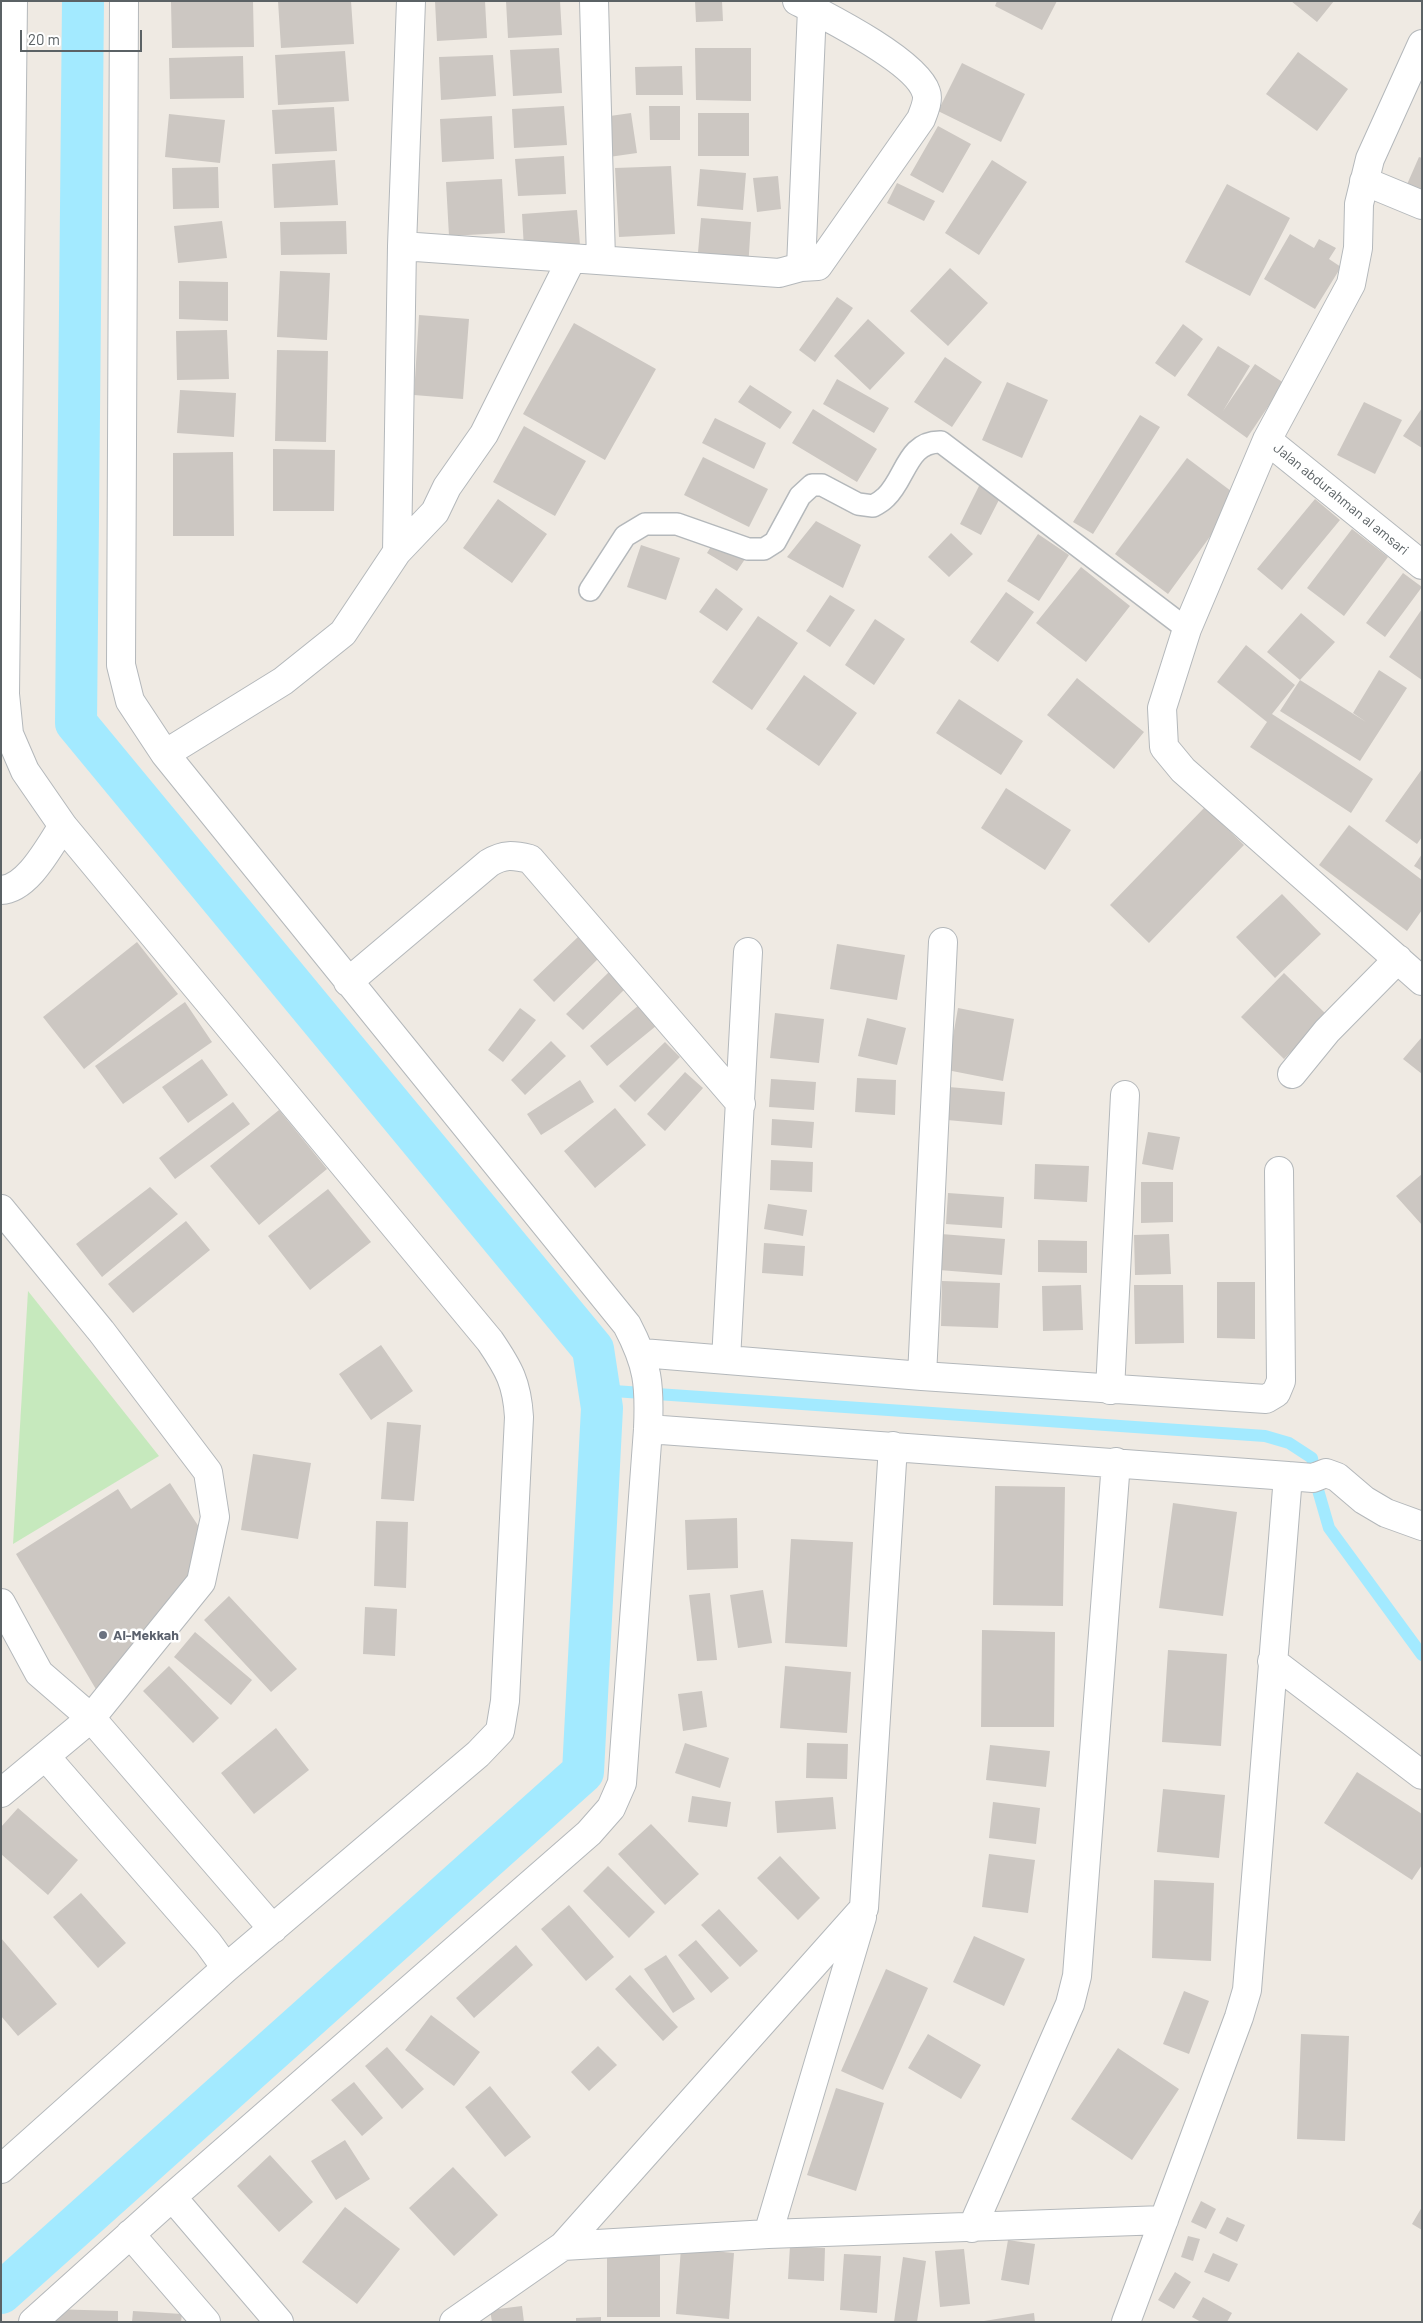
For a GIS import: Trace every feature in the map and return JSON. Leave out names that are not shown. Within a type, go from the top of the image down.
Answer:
[{"type":"street","points":[[1,2169],[226,1968],[478,1754],[500,1731],[505,1701],[519,1417],[518,1392],[506,1366],[490,1341],[63,826],[25,771],[9,734],[5,694],[13,1]]},
{"type":"street","points":[[33,2322],[172,2197],[589,1833],[610,1808],[622,1783],[648,1429],[648,1377],[642,1353],[627,1325],[165,754],[130,701],[121,665],[124,1]]},
{"type":"street","points":[[397,552],[402,246],[411,1]]},
{"type":"street","points":[[594,1],[602,260]]},
{"type":"street","points":[[402,246],[571,260],[602,260],[779,273],[801,267],[818,266],[910,138],[921,118],[926,103],[926,92],[916,76],[899,60],[804,5],[801,267]]},
{"type":"street","name":"Jalan abdurahman al amsari","points":[[1422,44],[1370,159],[1359,204],[1358,248],[1351,284],[1267,440],[1422,565]]},
{"type":"street","points":[[1364,181],[1422,205]]},
{"type":"street","points":[[165,754],[284,680],[343,632],[397,552],[435,512],[447,487],[484,434],[571,260]]},
{"type":"street","points":[[1267,440],[1187,629],[1162,708],[1164,747],[1183,770],[1422,981]]},
{"type":"street","points":[[1,890],[6,890],[22,881],[35,868],[63,826]]},
{"type":"street","points":[[348,982],[490,863],[501,856],[530,859],[741,1104]]},
{"type":"street","points":[[922,1376],[943,942]]},
{"type":"street","points":[[726,1360],[748,952]]},
{"type":"street","points":[[1292,1074],[1327,1030],[1398,959]]},
{"type":"street","points":[[1110,1390],[1125,1095]]},
{"type":"street","points":[[642,1353],[1110,1390],[1266,1399],[1276,1393],[1281,1381],[1279,1171]]},
{"type":"street","points":[[1,1209],[101,1331],[208,1472],[215,1517],[201,1582],[91,1718],[1,1792]]},
{"type":"street","points":[[648,1429],[1306,1477],[1326,1473],[1337,1477],[1364,1500],[1386,1513],[1422,1526]]},
{"type":"street","points":[[768,2234],[864,1908],[893,1446]]},
{"type":"street","points":[[972,2228],[1070,2004],[1077,1976],[1116,1462]]},
{"type":"street","points":[[1126,2322],[1239,2017],[1247,1990],[1272,1661],[1306,1477]]},
{"type":"street","points":[[1,1603],[38,1673],[91,1718],[273,1929]]},
{"type":"street","points":[[1272,1661],[1422,1776]]},
{"type":"street","points":[[46,1756],[202,1936],[226,1968]]},
{"type":"street","points":[[454,2322],[562,2246],[864,1908]]},
{"type":"street","points":[[172,2197],[279,2322]]},
{"type":"street","points":[[562,2246],[768,2234],[1164,2220]]},
{"type":"street","points":[[130,2234],[206,2322]]},
{"type":"lane","points":[[590,590],[625,536],[645,524],[677,524],[748,549],[764,549],[775,542],[800,496],[812,485],[822,485],[858,504],[873,506],[886,497],[918,448],[929,441],[941,442],[1187,629]]},
{"type":"green space","points":[[28,1291],[159,1456],[13,1544]]},
{"type":"building","points":[[253,1],[254,47],[172,48],[171,2]]},
{"type":"building","points":[[278,1],[351,1],[354,44],[281,48]]},
{"type":"building","points":[[435,1],[485,1],[487,38],[437,41]]},
{"type":"building","points":[[506,1],[560,1],[562,35],[508,38]]},
{"type":"building","points":[[695,1],[722,1],[723,21],[696,22]]},
{"type":"building","points":[[997,1],[1057,1],[1042,30],[995,6]]},
{"type":"building","points":[[1291,1],[1334,1],[1317,22]]},
{"type":"building","points":[[559,48],[562,93],[513,96],[510,50]]},
{"type":"building","points":[[695,48],[751,48],[751,101],[696,100]]},
{"type":"building","points":[[345,51],[349,101],[278,105],[275,55]]},
{"type":"building","points":[[1298,52],[1348,89],[1317,131],[1266,94]]},
{"type":"building","points":[[493,55],[496,96],[441,100],[439,57]]},
{"type":"building","points":[[243,56],[244,98],[170,99],[169,58]]},
{"type":"building","points":[[962,63],[1025,94],[1001,142],[938,111]]},
{"type":"building","points":[[682,66],[683,95],[636,95],[635,67]]},
{"type":"building","points":[[564,106],[567,145],[514,148],[512,109]]},
{"type":"building","points":[[649,106],[680,106],[680,140],[650,140]]},
{"type":"building","points":[[334,107],[337,151],[275,154],[272,110]]},
{"type":"building","points":[[631,113],[637,153],[609,157],[603,117]]},
{"type":"building","points":[[698,113],[749,113],[749,156],[698,156]]},
{"type":"building","points":[[169,114],[225,120],[220,163],[165,157]]},
{"type":"building","points":[[492,116],[494,159],[442,162],[440,119]]},
{"type":"building","points":[[938,126],[971,144],[943,193],[910,175]]},
{"type":"building","points":[[564,156],[566,194],[518,196],[515,159]]},
{"type":"building","points":[[1419,157],[1422,158],[1422,196],[1405,189]]},
{"type":"building","points":[[335,160],[338,205],[274,208],[272,164]]},
{"type":"building","points":[[992,160],[1027,182],[979,255],[945,233]]},
{"type":"building","points":[[671,166],[675,234],[619,237],[615,168]]},
{"type":"building","points":[[218,167],[219,208],[173,209],[172,168]]},
{"type":"building","points":[[700,169],[746,173],[743,210],[697,206]]},
{"type":"building","points":[[778,176],[781,209],[757,212],[753,178]]},
{"type":"building","points":[[502,179],[505,233],[449,236],[446,182]]},
{"type":"building","points":[[897,183],[935,201],[924,221],[887,203]]},
{"type":"building","points":[[1227,184],[1290,218],[1250,296],[1185,262]]},
{"type":"building","points":[[577,210],[580,245],[524,249],[522,214]]},
{"type":"building","points":[[701,218],[751,222],[748,269],[697,264]]},
{"type":"building","points":[[222,221],[227,258],[178,263],[174,226]]},
{"type":"building","points":[[346,221],[347,254],[281,255],[280,222]]},
{"type":"building","points":[[1290,234],[1314,248],[1319,239],[1336,248],[1329,259],[1341,267],[1315,309],[1264,279]]},
{"type":"building","points":[[950,268],[988,303],[948,346],[910,311]]},
{"type":"building","points":[[280,271],[330,273],[327,340],[277,337]]},
{"type":"building","points":[[179,281],[228,282],[228,321],[179,319]]},
{"type":"building","points":[[837,297],[853,308],[815,362],[799,350]]},
{"type":"building","points":[[419,315],[469,319],[463,399],[414,395]]},
{"type":"building","points":[[868,319],[905,353],[870,390],[834,356]]},
{"type":"building","points":[[574,323],[656,369],[605,460],[523,414]]},
{"type":"building","points":[[1183,324],[1203,339],[1175,377],[1155,363]]},
{"type":"building","points":[[227,330],[229,379],[177,380],[176,331]]},
{"type":"building","points":[[1218,346],[1250,366],[1223,411],[1255,364],[1284,383],[1247,438],[1187,395]]},
{"type":"building","points":[[277,350],[328,351],[326,442],[275,441]]},
{"type":"building","points":[[945,357],[982,382],[952,427],[914,402]]},
{"type":"building","points":[[837,379],[889,408],[874,433],[823,404]]},
{"type":"building","points":[[1007,382],[1048,400],[1022,458],[982,440]]},
{"type":"building","points":[[750,385],[792,412],[780,429],[738,402]]},
{"type":"building","points":[[180,390],[236,393],[234,437],[177,433]]},
{"type":"building","points":[[1364,402],[1402,420],[1375,474],[1337,455]]},
{"type":"building","points":[[1422,408],[1422,448],[1403,436]]},
{"type":"building","points":[[813,409],[877,449],[857,482],[792,443]]},
{"type":"building","points":[[1140,415],[1160,427],[1093,534],[1073,522]]},
{"type":"building","points":[[715,418],[766,443],[754,469],[702,443]]},
{"type":"building","points":[[524,426],[586,461],[555,516],[493,482]]},
{"type":"building","points":[[273,449],[335,450],[334,511],[273,511]]},
{"type":"building","points":[[233,452],[234,536],[173,536],[173,453]]},
{"type":"building","points":[[703,457],[768,489],[749,527],[684,495]]},
{"type":"building","points":[[1187,458],[1239,497],[1168,594],[1115,554]]},
{"type":"building","points":[[981,482],[1003,492],[981,535],[960,524]]},
{"type":"building","points":[[498,499],[547,534],[512,583],[463,548]]},
{"type":"building","points":[[1315,499],[1340,520],[1282,590],[1257,569]]},
{"type":"building","points":[[816,521],[861,545],[843,588],[787,557]]},
{"type":"building","points":[[1352,529],[1388,557],[1344,616],[1307,588]]},
{"type":"building","points":[[951,533],[973,554],[949,577],[928,557]]},
{"type":"building","points":[[1038,534],[1069,555],[1039,601],[1007,581]]},
{"type":"building","points":[[715,540],[745,559],[737,571],[707,553]]},
{"type":"building","points":[[641,545],[680,558],[666,600],[627,587]]},
{"type":"building","points":[[1081,567],[1130,606],[1086,662],[1036,623]]},
{"type":"building","points":[[1403,573],[1422,587],[1385,637],[1366,623]]},
{"type":"building","points":[[716,588],[743,609],[727,631],[699,612]]},
{"type":"building","points":[[1006,592],[1034,612],[998,662],[970,642]]},
{"type":"building","points":[[830,595],[855,610],[830,647],[806,631]]},
{"type":"building","points":[[1422,609],[1422,680],[1389,657]]},
{"type":"building","points":[[1301,613],[1335,642],[1300,680],[1267,652]]},
{"type":"building","points":[[758,616],[798,643],[752,710],[712,682]]},
{"type":"building","points":[[875,619],[905,639],[874,685],[845,665]]},
{"type":"building","points":[[1246,645],[1295,685],[1272,714],[1373,779],[1351,813],[1250,747],[1267,722],[1217,682]]},
{"type":"building","points":[[1379,670],[1407,688],[1360,761],[1280,711],[1300,680],[1366,722],[1353,713]]},
{"type":"building","points":[[804,675],[857,713],[819,766],[766,729]]},
{"type":"building","points":[[1077,678],[1144,732],[1114,769],[1047,715]]},
{"type":"building","points":[[959,699],[1023,741],[1001,775],[936,733]]},
{"type":"building","points":[[1422,769],[1422,837],[1417,844],[1385,821]]},
{"type":"building","points":[[1006,788],[1071,830],[1045,870],[981,828]]},
{"type":"building","points":[[1205,807],[1244,845],[1149,943],[1110,905]]},
{"type":"building","points":[[1349,825],[1422,880],[1422,910],[1407,931],[1319,865]]},
{"type":"building","points":[[1422,854],[1422,871],[1414,866]]},
{"type":"building","points":[[1282,894],[1321,934],[1275,978],[1236,937]]},
{"type":"building","points":[[579,936],[600,957],[554,1002],[533,980]]},
{"type":"building","points":[[137,942],[178,994],[84,1069],[43,1017]]},
{"type":"building","points":[[837,944],[905,955],[897,1000],[830,989]]},
{"type":"building","points":[[609,972],[625,989],[583,1030],[566,1014]]},
{"type":"building","points":[[1284,973],[1327,1015],[1284,1059],[1241,1017]]},
{"type":"building","points":[[185,1002],[212,1042],[123,1104],[95,1066]]},
{"type":"building","points":[[639,1005],[656,1026],[607,1066],[590,1046]]},
{"type":"building","points":[[520,1008],[536,1020],[503,1062],[488,1050]]},
{"type":"building","points":[[958,1008],[1014,1019],[1003,1081],[947,1070]]},
{"type":"building","points":[[775,1013],[824,1019],[819,1063],[770,1058]]},
{"type":"building","points":[[867,1018],[906,1028],[897,1065],[858,1056]]},
{"type":"building","points":[[1422,1037],[1422,1074],[1403,1059]]},
{"type":"building","points":[[551,1041],[566,1056],[525,1095],[511,1080]]},
{"type":"building","points":[[665,1042],[680,1057],[635,1102],[619,1086]]},
{"type":"building","points":[[202,1059],[228,1095],[188,1123],[162,1087]]},
{"type":"building","points":[[685,1072],[703,1088],[665,1131],[647,1114]]},
{"type":"building","points":[[857,1078],[896,1080],[895,1115],[855,1112]]},
{"type":"building","points":[[771,1079],[816,1082],[814,1110],[769,1107]]},
{"type":"building","points":[[580,1080],[594,1102],[541,1135],[527,1114]]},
{"type":"building","points":[[949,1087],[1005,1092],[1002,1125],[947,1120]]},
{"type":"building","points":[[233,1102],[250,1124],[175,1179],[159,1158]]},
{"type":"building","points":[[615,1108],[646,1145],[595,1188],[564,1151]]},
{"type":"building","points":[[279,1110],[327,1169],[259,1225],[210,1166]]},
{"type":"building","points":[[772,1119],[814,1122],[812,1148],[771,1145]]},
{"type":"building","points":[[1148,1132],[1180,1137],[1173,1170],[1142,1164]]},
{"type":"building","points":[[771,1160],[813,1162],[812,1192],[770,1190]]},
{"type":"building","points":[[1035,1164],[1089,1166],[1087,1202],[1034,1199]]},
{"type":"building","points":[[1422,1174],[1422,1225],[1396,1196]]},
{"type":"building","points":[[1141,1182],[1173,1182],[1173,1222],[1141,1223]]},
{"type":"building","points":[[150,1187],[178,1214],[102,1277],[76,1244]]},
{"type":"building","points":[[328,1189],[371,1242],[310,1290],[268,1236]]},
{"type":"building","points":[[948,1193],[1004,1197],[1002,1228],[946,1224]]},
{"type":"building","points":[[768,1204],[807,1210],[803,1236],[764,1229]]},
{"type":"building","points":[[186,1221],[210,1250],[133,1313],[108,1284]]},
{"type":"building","points":[[941,1234],[1005,1239],[1002,1275],[939,1270]]},
{"type":"building","points":[[1169,1234],[1171,1274],[1135,1275],[1134,1235]]},
{"type":"building","points":[[1038,1240],[1087,1241],[1087,1273],[1038,1272]]},
{"type":"building","points":[[764,1243],[805,1246],[803,1276],[762,1273]]},
{"type":"building","points":[[942,1281],[1000,1283],[998,1328],[941,1326]]},
{"type":"building","points":[[1217,1282],[1255,1282],[1255,1339],[1217,1338]]},
{"type":"building","points":[[1081,1285],[1083,1330],[1043,1331],[1042,1286]]},
{"type":"building","points":[[1134,1285],[1183,1285],[1184,1343],[1135,1344]]},
{"type":"building","points":[[381,1345],[413,1391],[371,1420],[339,1374]]},
{"type":"building","points":[[387,1422],[421,1425],[414,1501],[381,1499]]},
{"type":"building","points":[[253,1454],[311,1463],[298,1539],[241,1530]]},
{"type":"building","name":"Al-Mekkah","points":[[170,1483],[201,1530],[190,1579],[97,1691],[16,1554],[118,1489],[131,1509]]},
{"type":"building","points":[[995,1486],[1065,1487],[1063,1606],[993,1605]]},
{"type":"building","points":[[1173,1503],[1237,1512],[1223,1616],[1159,1608]]},
{"type":"building","points":[[737,1518],[738,1568],[687,1570],[685,1520]]},
{"type":"building","points":[[376,1521],[408,1522],[406,1588],[374,1586]]},
{"type":"building","points":[[791,1539],[853,1542],[847,1647],[785,1643]]},
{"type":"building","points":[[763,1590],[772,1643],[738,1648],[730,1595]]},
{"type":"building","points":[[710,1593],[717,1660],[697,1661],[689,1595]]},
{"type":"building","points":[[229,1596],[297,1669],[271,1692],[204,1620]]},
{"type":"building","points":[[365,1607],[397,1609],[395,1656],[363,1654]]},
{"type":"building","points":[[982,1630],[1055,1632],[1054,1727],[981,1727]]},
{"type":"building","points":[[195,1632],[252,1680],[231,1705],[174,1657]]},
{"type":"building","points":[[1168,1650],[1227,1654],[1221,1746],[1162,1742]]},
{"type":"building","points":[[169,1666],[219,1718],[193,1743],[143,1691]]},
{"type":"building","points":[[785,1666],[851,1672],[847,1733],[780,1728]]},
{"type":"building","points":[[702,1691],[707,1727],[683,1731],[678,1694]]},
{"type":"building","points":[[276,1728],[309,1770],[254,1814],[221,1773]]},
{"type":"building","points":[[685,1743],[729,1758],[720,1788],[675,1773]]},
{"type":"building","points":[[807,1743],[848,1744],[847,1779],[806,1778]]},
{"type":"building","points":[[990,1745],[1050,1751],[1046,1787],[986,1780]]},
{"type":"building","points":[[1357,1772],[1422,1814],[1422,1865],[1412,1880],[1324,1823]]},
{"type":"building","points":[[1163,1789],[1225,1795],[1219,1858],[1157,1852]]},
{"type":"building","points":[[692,1796],[731,1802],[727,1827],[688,1822]]},
{"type":"building","points":[[833,1797],[836,1829],[777,1833],[775,1801]]},
{"type":"building","points":[[993,1802],[1040,1808],[1036,1844],[989,1838]]},
{"type":"building","points":[[18,1808],[78,1860],[48,1895],[1,1854],[1,1827]]},
{"type":"building","points":[[651,1824],[699,1874],[665,1905],[618,1854]]},
{"type":"building","points":[[989,1854],[1035,1860],[1028,1913],[982,1907]]},
{"type":"building","points":[[780,1856],[820,1898],[798,1920],[757,1878]]},
{"type":"building","points":[[608,1866],[655,1912],[629,1938],[583,1891]]},
{"type":"building","points":[[1154,1880],[1214,1883],[1211,1961],[1152,1958]]},
{"type":"building","points":[[81,1893],[126,1943],[98,1968],[53,1917]]},
{"type":"building","points":[[569,1905],[614,1957],[586,1981],[541,1929]]},
{"type":"building","points":[[719,1909],[758,1951],[740,1967],[701,1925]]},
{"type":"building","points":[[974,1936],[1025,1959],[1004,2006],[953,1982]]},
{"type":"building","points":[[1,1938],[57,2004],[18,2036],[1,2016]]},
{"type":"building","points":[[696,1940],[729,1978],[711,1993],[678,1955]]},
{"type":"building","points":[[516,1945],[533,1965],[474,2018],[456,1998]]},
{"type":"building","points":[[666,1955],[695,1999],[673,2013],[644,1969]]},
{"type":"building","points":[[886,1969],[928,1988],[883,2090],[841,2071]]},
{"type":"building","points":[[630,1975],[678,2027],[663,2041],[615,1989]]},
{"type":"building","points":[[1184,1991],[1209,2001],[1189,2054],[1163,2044]]},
{"type":"building","points":[[431,2015],[480,2052],[454,2086],[405,2050]]},
{"type":"building","points":[[928,2034],[981,2065],[961,2099],[908,2068]]},
{"type":"building","points":[[1301,2034],[1349,2036],[1345,2141],[1297,2139]]},
{"type":"building","points":[[598,2046],[617,2065],[589,2091],[571,2072]]},
{"type":"building","points":[[387,2047],[424,2089],[402,2109],[365,2066]]},
{"type":"building","points":[[1118,2048],[1179,2089],[1132,2160],[1071,2119]]},
{"type":"building","points":[[354,2082],[383,2118],[362,2136],[331,2100]]},
{"type":"building","points":[[490,2086],[531,2137],[505,2157],[465,2107]]},
{"type":"building","points":[[836,2088],[884,2103],[856,2191],[807,2175]]},
{"type":"building","points":[[345,2140],[370,2179],[336,2200],[311,2161]]},
{"type":"building","points":[[270,2155],[313,2202],[279,2232],[237,2186]]},
{"type":"building","points":[[453,2167],[498,2215],[454,2256],[409,2208]]},
{"type":"building","points":[[1201,2201],[1216,2209],[1206,2229],[1191,2222]]},
{"type":"building","points":[[345,2207],[400,2249],[357,2304],[302,2262]]},
{"type":"building","points":[[1422,2207],[1422,2230],[1412,2224]]},
{"type":"building","points":[[1227,2217],[1245,2225],[1237,2242],[1219,2233]]},
{"type":"building","points":[[1188,2236],[1200,2239],[1193,2261],[1181,2257]]},
{"type":"building","points":[[1008,2240],[1035,2244],[1029,2285],[1001,2280]]},
{"type":"building","points":[[790,2246],[825,2248],[824,2281],[788,2279]]},
{"type":"building","points":[[681,2248],[734,2253],[729,2319],[676,2314]]},
{"type":"building","points":[[964,2249],[970,2304],[940,2307],[935,2251]]},
{"type":"building","points":[[1213,2253],[1238,2264],[1229,2282],[1204,2272]]},
{"type":"building","points":[[844,2254],[881,2256],[877,2313],[840,2310]]},
{"type":"building","points":[[607,2255],[660,2255],[660,2317],[607,2317]]},
{"type":"building","points":[[903,2257],[926,2261],[917,2322],[894,2322]]},
{"type":"building","points":[[1175,2272],[1191,2282],[1174,2309],[1158,2300]]},
{"type":"building","points":[[1203,2297],[1232,2313],[1227,2322],[1201,2322],[1192,2317]]},
{"type":"building","points":[[522,2306],[524,2322],[492,2322],[490,2310]]},
{"type":"building","points":[[50,2309],[118,2311],[118,2322],[49,2322]]},
{"type":"building","points":[[133,2311],[182,2314],[181,2322],[132,2322]]},
{"type":"building","points":[[1034,2313],[1035,2322],[984,2321]]},
{"type":"building","points":[[601,2317],[601,2322],[576,2322],[576,2318]]},
{"type":"waterway","points":[[1,2293],[583,1772],[602,1408],[593,1349],[76,723],[83,1]]},
{"type":"waterway","points":[[599,1390],[1265,1436],[1289,1443],[1312,1458],[1318,1490],[1329,1528],[1422,1655]]},
{"type":"place","name":"Al-Mekkah","points":[[103,1635]]}]
